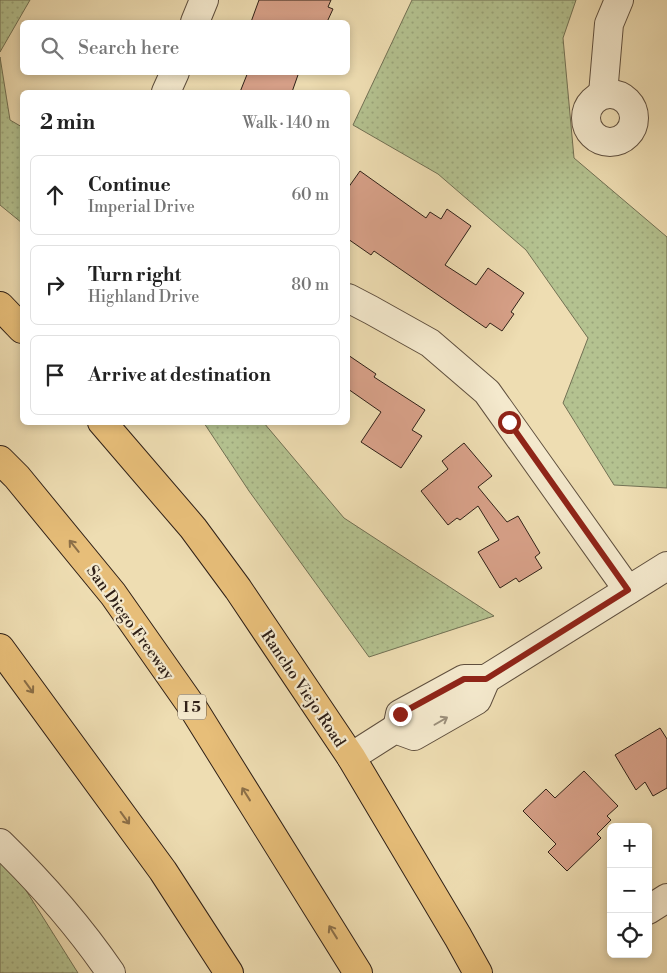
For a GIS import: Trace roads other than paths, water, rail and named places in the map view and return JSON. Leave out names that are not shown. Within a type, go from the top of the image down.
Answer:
[{"type":"main road","points":[[0,306],[20,328]]},
{"type":"main road","name":"Rancho Viejo Road","points":[[105,425],[193,528],[233,581],[351,757],[478,973]]},
{"type":"main road","name":"San Diego Freeway","points":[[0,460],[17,477],[113,594],[193,708],[358,973]]},
{"type":"main road","points":[[0,648],[163,871],[229,973]]},
{"type":"street","points":[[196,20],[204,0]]},
{"type":"street","points":[[603,94],[609,24],[620,0]]},
{"type":"street","points":[[167,90],[173,75]]},
{"type":"street","points":[[350,299],[430,343],[487,392],[628,590]]},
{"type":"street","points":[[351,757],[394,729],[414,736],[477,700],[486,679],[667,566]]},
{"type":"street","points":[[0,843],[64,911],[111,973]]},
{"type":"street","points":[[652,907],[667,898]]}]
